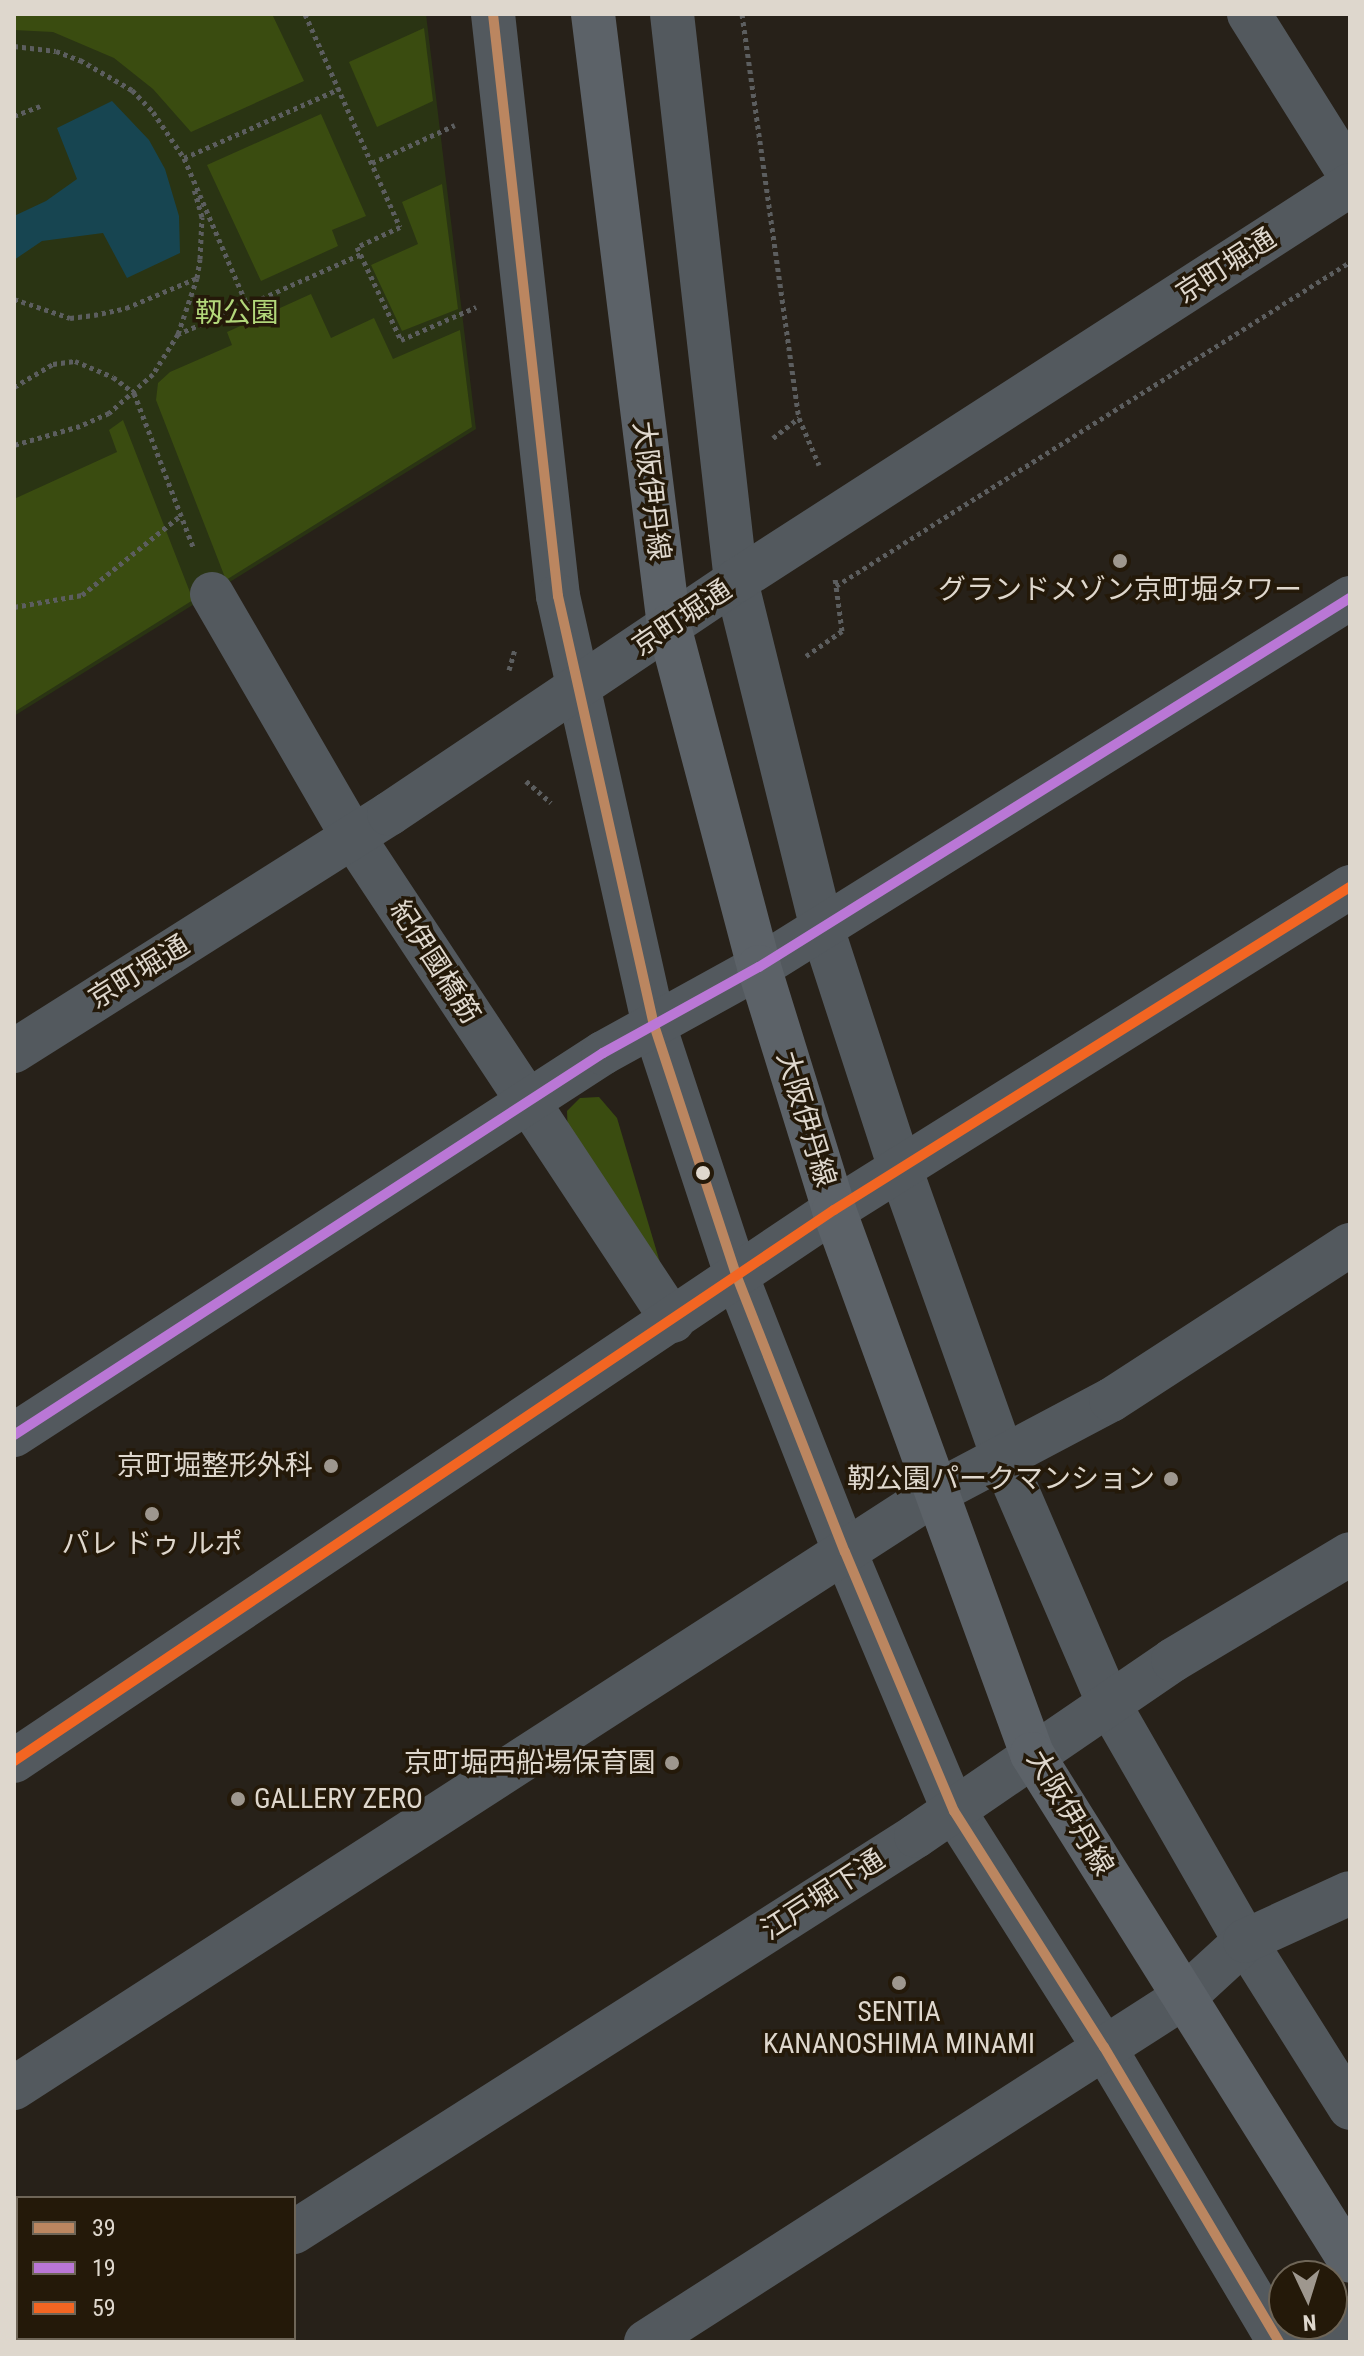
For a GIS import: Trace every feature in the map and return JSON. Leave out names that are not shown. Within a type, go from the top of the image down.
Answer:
[{"type":"main road","name":"大阪伊丹線","points":[[593,14],[669,626],[759,967],[834,1210],[1032,1754],[1350,2261]]},
{"type":"street","points":[[493,14],[558,596],[654,1025],[737,1277],[845,1552],[954,1811],[1104,2047],[1279,2342]]},
{"type":"street","points":[[672,14],[736,581],[822,928],[900,1168],[1003,1458],[1110,1706],[1245,1941],[1350,2108]]},
{"type":"street","points":[[1249,14],[1350,175]]},
{"type":"street","name":"京町堀通","points":[[14,1051],[353,837],[736,581],[1350,185]]},
{"type":"street","name":"紀伊國橋筋","points":[[212,594],[353,837],[673,1321]]},
{"type":"street","points":[[14,1435],[527,1104],[654,1025],[759,967],[1350,598]]},
{"type":"street","points":[[14,1761],[834,1210],[1350,887]]},
{"type":"street","points":[[14,2088],[937,1492],[1111,1400],[1350,1245]]},
{"type":"street","name":"江戸堀下通","points":[[296,2231],[954,1811],[1032,1754],[1110,1706],[1173,1660],[1350,1554]]},
{"type":"street","points":[[646,2342],[1184,1997],[1245,1941],[1350,1893]]},
{"type":"street","points":[[1313,2342],[1350,2318]]},
{"type":"path","points":[[305,14],[400,227],[357,247],[401,340],[485,303]]},
{"type":"path","points":[[742,14],[799,418],[818,459]]},
{"type":"path","points":[[14,46],[56,51],[132,90],[168,130],[184,158],[247,305]]},
{"type":"path","points":[[184,158],[339,89]]},
{"type":"path","points":[[14,116],[40,106]]},
{"type":"path","points":[[372,163],[463,121]]},
{"type":"path","points":[[14,445],[80,426],[109,413],[153,374],[178,334],[197,278],[202,217],[184,158]]},
{"type":"path","points":[[178,334],[361,254]]},
{"type":"path","points":[[836,586],[1350,262]]},
{"type":"path","points":[[14,299],[70,318],[82,317],[126,308],[197,278]]},
{"type":"path","points":[[14,387],[53,364],[75,361],[113,377],[134,393],[212,594]]},
{"type":"path","points":[[14,607],[82,595],[181,515]]},
{"type":"path","points":[[802,659],[842,631]]},
{"type":"green space","name":"靱公園","points":[[14,14],[426,14],[476,429],[14,716]]},
{"type":"green space","points":[[14,14],[272,14],[304,81],[191,132],[153,89],[114,58],[53,32],[14,30]]},
{"type":"green space","points":[[424,28],[433,101],[377,127],[349,62]]},
{"type":"green space","points":[[321,114],[366,216],[332,230],[338,246],[261,281],[207,165]]},
{"type":"green space","points":[[442,184],[458,309],[402,331],[371,265],[418,244],[402,202]]},
{"type":"green space","points":[[311,294],[331,338],[374,318],[393,359],[460,330],[472,427],[226,580],[156,400],[158,383],[170,372],[232,345],[227,332]]},
{"type":"green space","points":[[123,420],[193,600],[14,712],[14,499],[117,452],[109,430]]},
{"type":"green space","points":[[599,1097],[617,1118],[664,1276],[568,1136],[567,1111],[580,1098]]},
{"type":"water","points":[[112,101],[149,140],[165,169],[179,216],[180,253],[127,278],[103,233],[42,241],[14,260],[14,216],[46,201],[77,179],[57,128]]},
{"type":"transit line","name":"39","points":[[493,14],[558,596],[654,1025],[737,1277],[845,1552],[954,1811],[1104,2047],[1279,2342]]},
{"type":"transit line","name":"19","points":[[14,1435],[603,1053],[759,967],[1350,598]]},
{"type":"transit line","name":"59","points":[[14,1761],[834,1210],[1350,887]]},
{"type":"place","name":"グランドメゾン京町堀タワー","points":[[1120,561]]},
{"type":"place","name":"京町堀整形外科","points":[[331,1466]]},
{"type":"place","name":"靭公園パークマンション","points":[[1171,1479]]},
{"type":"place","name":"パレ ドゥ ルポ","points":[[152,1514]]},
{"type":"place","name":"京町堀西船場保育園","points":[[672,1763]]},
{"type":"place","name":"GALLERY ZERO","points":[[238,1799]]},
{"type":"place","name":"SENTIA KANANOSHIMA MINAMI","points":[[899,1983]]}]
